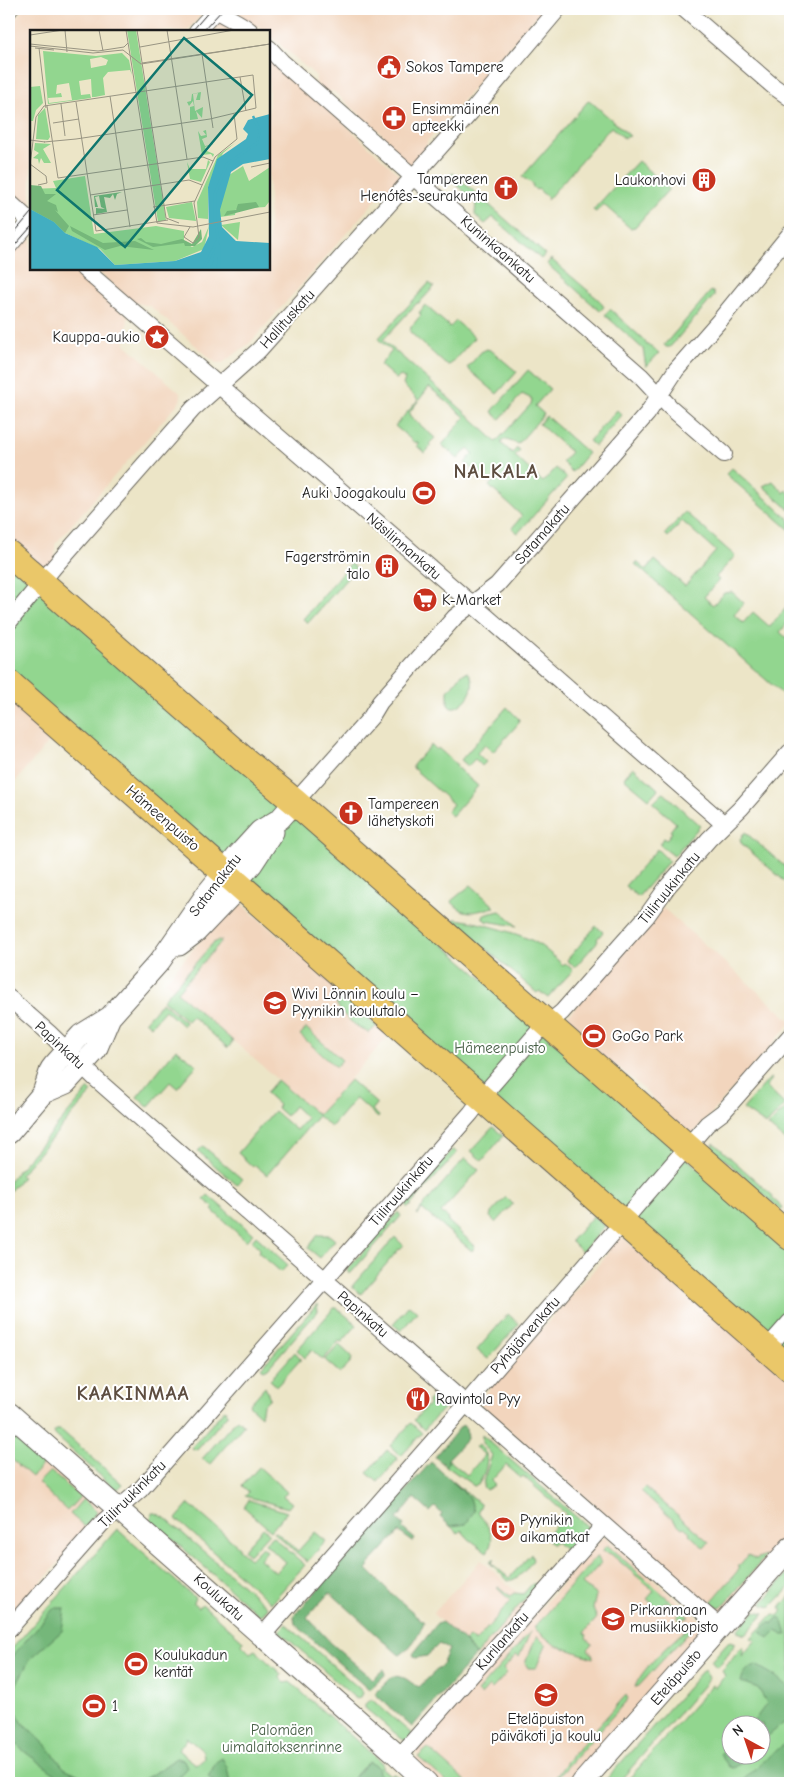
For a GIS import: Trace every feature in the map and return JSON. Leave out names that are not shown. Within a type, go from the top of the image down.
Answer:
[{"type":"main road","points":[[9,554],[242,758],[288,810],[548,1024],[790,1237]]},
{"type":"main road","name":"Hämeenpuisto","points":[[9,683],[790,1369]]},
{"type":"street","points":[[198,30],[217,9],[222,15],[247,29]]},
{"type":"street","name":"Hallituskatu","points":[[9,622],[194,409],[259,350],[479,102],[558,9]]},
{"type":"street","points":[[684,9],[772,86],[790,98]]},
{"type":"street","name":"Kuninkaankatu","points":[[270,49],[282,62],[641,376],[670,407],[724,454]]},
{"type":"street","points":[[9,202],[30,220]]},
{"type":"street","points":[[9,246],[30,222]]},
{"type":"street","name":"Satamakatu","points":[[9,1133],[43,1093],[66,1083],[75,1058],[96,1050],[110,1017],[160,961],[208,892],[233,880],[260,831],[288,810],[371,717],[380,702],[455,617],[497,585],[647,414],[676,370],[789,240]]},
{"type":"street","name":"Näsilinnankatu","points":[[85,270],[724,824]]},
{"type":"street","name":"Tiiliruukinkatu","points":[[9,1628],[104,1521],[140,1490],[538,1032],[562,1012],[646,916],[668,886],[790,752]]},
{"type":"street","name":"Papinkatu","points":[[9,998],[324,1279],[720,1627]]},
{"type":"street","name":"Pyhäjärvenkatu","points":[[262,1636],[708,1124],[723,1112],[790,1036]]},
{"type":"street","points":[[767,1348],[790,1322]]},
{"type":"street","name":"Koulukatu","points":[[9,1412],[427,1783]]},
{"type":"street","name":"Kurilankatu","points":[[399,1757],[604,1525]]},
{"type":"street","name":"Eteläpuisto","points":[[582,1783],[790,1548]]},
{"type":"shaded area","points":[[24,9],[207,9],[188,30],[30,30],[30,209],[27,213],[9,197],[9,26]]},
{"type":"shaded area","points":[[227,9],[543,9],[428,140],[423,155],[412,168],[385,144],[384,136],[333,91],[325,92],[316,84],[316,76],[270,36],[270,30],[264,30],[258,26],[250,26],[244,30],[209,30]]},
{"type":"shaded area","points":[[270,55],[403,178],[393,189],[379,196],[251,342],[223,363],[216,363],[150,306],[132,302],[96,270],[270,270]]},
{"type":"shaded area","points":[[30,232],[30,270],[75,270],[127,315],[125,344],[180,393],[181,396],[180,401],[55,544],[55,558],[44,570],[9,540],[9,257]]},
{"type":"shaded area","points":[[9,694],[55,735],[9,789]]},
{"type":"shaded area","name":"Wivi Lönnin koulu – Pyynikin koulutalo","points":[[238,901],[392,1032],[318,1115],[165,981],[234,903]]},
{"type":"shaded area","points":[[663,908],[790,1020],[790,1024],[696,1131],[690,1134],[669,1119],[647,1092],[618,1067],[594,1052],[563,1021]]},
{"type":"shaded area","points":[[620,1235],[790,1380],[790,1538],[724,1613],[719,1614],[710,1607],[481,1405],[483,1396],[607,1255],[608,1248]]},
{"type":"shaded area","points":[[32,1444],[104,1511],[17,1610],[9,1603],[9,1470]]},
{"type":"shaded area","points":[[604,1536],[701,1621],[706,1628],[573,1783],[438,1783],[413,1761],[418,1756],[415,1751]]},
{"type":"shaded area","points":[[481,1560],[529,1603],[481,1657],[433,1614]]},
{"type":"green space","points":[[589,100],[630,136],[624,138],[611,127],[547,200],[548,198],[532,186],[533,184],[522,177]]},
{"type":"green space","points":[[638,161],[669,189],[635,227],[630,228],[603,204],[596,212],[593,210]]},
{"type":"green space","points":[[453,173],[545,254],[541,259],[493,217],[485,224],[475,215],[476,202],[448,177]]},
{"type":"green space","points":[[551,259],[599,300],[604,307],[600,311],[547,264]]},
{"type":"green space","points":[[429,283],[434,287],[383,340],[496,442],[531,404],[532,399],[522,394],[500,419],[492,412],[528,370],[550,389],[535,406],[544,414],[518,444],[504,439],[501,443],[512,453],[517,448],[520,450],[515,456],[543,482],[556,468],[567,478],[518,533],[512,528],[522,516],[489,486],[494,480],[493,477],[488,482],[465,463],[473,453],[468,448],[458,459],[442,445],[465,417],[429,387],[409,413],[435,438],[429,444],[431,446],[425,453],[417,446],[418,443],[415,443],[395,426],[418,400],[403,385],[405,379],[401,376],[396,379],[380,365],[392,351],[378,339]]},
{"type":"green space","points":[[711,291],[714,293],[714,296],[670,347],[666,347],[664,345]]},
{"type":"green space","points":[[425,305],[450,327],[456,321],[474,338],[450,365],[445,364],[410,332],[411,327],[421,315],[419,313]]},
{"type":"green space","points":[[610,309],[647,345],[659,353],[646,367],[643,349],[605,315]]},
{"type":"green space","points":[[487,349],[517,372],[497,394],[467,368],[481,352]]},
{"type":"green space","points":[[617,410],[622,415],[595,446],[589,441]]},
{"type":"green space","points":[[546,416],[588,453],[572,472],[562,462],[571,452],[539,424]]},
{"type":"green space","points":[[732,468],[790,520],[790,530],[726,474]]},
{"type":"green space","points":[[773,481],[784,493],[786,490],[790,494],[790,510],[763,486]]},
{"type":"green space","points":[[685,512],[735,556],[716,577],[719,580],[704,597],[713,605],[724,593],[732,592],[744,603],[734,615],[743,623],[753,612],[770,627],[790,603],[790,620],[780,632],[790,641],[790,701],[635,564],[637,562],[646,570],[655,560],[685,586],[716,551],[682,521],[668,537],[665,534]]},
{"type":"green space","name":"Hämeenpuisto","points":[[9,563],[790,1249],[790,1357],[9,671]]},
{"type":"green space","points":[[351,563],[356,568],[308,623],[303,619]]},
{"type":"green space","points":[[468,672],[472,683],[470,694],[462,703],[451,708],[448,705],[448,691],[462,674]]},
{"type":"green space","points":[[507,707],[519,719],[518,724],[493,752],[485,744],[477,753],[486,762],[482,766],[475,759],[468,766],[461,760]]},
{"type":"green space","points":[[431,745],[436,750],[438,748],[478,786],[452,816],[447,812],[453,804],[413,768],[413,765]]},
{"type":"green space","points":[[633,767],[658,789],[649,799],[624,778]]},
{"type":"green space","points":[[664,793],[700,826],[674,856],[660,843],[663,838],[666,840],[676,823],[653,803]]},
{"type":"green space","points":[[745,832],[790,871],[790,886],[742,844],[740,839]]},
{"type":"green space","points":[[657,849],[669,861],[638,897],[625,886]]},
{"type":"green space","points":[[471,885],[495,907],[471,912],[461,910],[456,906],[451,901]]},
{"type":"green space","points":[[500,911],[517,926],[486,921],[483,918],[487,914]]},
{"type":"green space","points":[[453,920],[508,931],[535,942],[563,965],[565,963],[573,970],[548,998],[539,991],[537,993]]},
{"type":"green space","points":[[596,926],[603,932],[597,939],[598,941],[575,967],[567,960]]},
{"type":"green space","points":[[222,941],[177,992],[233,1041],[228,1048],[192,1016],[187,1021],[163,1000],[213,943]]},
{"type":"green space","points":[[339,993],[377,1026],[369,1033],[358,1027],[337,1005],[335,1000]]},
{"type":"green space","points":[[162,1002],[185,1022],[183,1026],[165,1010],[151,1026],[145,1021]]},
{"type":"green space","points":[[306,1028],[342,1060],[336,1067],[300,1035]]},
{"type":"green space","points":[[176,1049],[197,1065],[177,1088],[170,1082],[148,1107],[137,1097]]},
{"type":"green space","points":[[770,1078],[772,1079],[766,1087],[785,1105],[766,1125],[743,1109]]},
{"type":"green space","points":[[277,1080],[318,1115],[350,1080],[377,1104],[372,1110],[379,1116],[378,1118],[356,1098],[331,1127],[318,1116],[267,1175],[255,1165],[253,1167],[238,1153],[274,1111],[296,1130],[307,1118],[294,1106],[286,1116],[277,1108],[279,1105],[266,1093]]},
{"type":"green space","points":[[89,1089],[92,1092],[20,1175],[22,1177],[9,1192],[9,1181]]},
{"type":"green space","points":[[787,1107],[790,1109],[790,1145],[768,1126]]},
{"type":"green space","points":[[493,1127],[503,1136],[482,1161],[471,1151]]},
{"type":"green space","points":[[714,1143],[773,1196],[772,1198],[783,1208],[781,1210],[712,1148]]},
{"type":"green space","points":[[203,1146],[242,1179],[237,1185],[198,1151]]},
{"type":"green space","points":[[453,1149],[457,1153],[408,1208],[405,1205]]},
{"type":"green space","points":[[465,1158],[479,1170],[441,1212],[475,1246],[472,1251],[422,1209],[416,1214]]},
{"type":"green space","points":[[208,1195],[253,1234],[246,1241],[212,1210],[214,1208],[204,1199]]},
{"type":"green space","points":[[506,1197],[513,1204],[496,1223],[490,1217],[491,1213]]},
{"type":"green space","points":[[398,1212],[401,1216],[350,1274],[347,1270]]},
{"type":"green space","points":[[593,1216],[605,1226],[582,1252],[571,1241]]},
{"type":"green space","points":[[318,1235],[329,1235],[335,1240],[320,1258],[308,1248]]},
{"type":"green space","points":[[256,1236],[288,1265],[281,1272],[258,1252],[260,1249],[252,1241]]},
{"type":"green space","points":[[395,1237],[404,1246],[399,1249],[361,1294],[353,1288],[353,1285]]},
{"type":"green space","points":[[317,1304],[318,1311],[268,1368],[264,1370],[261,1368]]},
{"type":"green space","points":[[409,1305],[417,1312],[401,1331],[393,1324]]},
{"type":"green space","points":[[334,1308],[337,1308],[357,1325],[342,1342],[339,1341],[323,1360],[312,1350],[305,1358],[297,1350]]},
{"type":"green space","points":[[508,1314],[519,1324],[488,1359],[477,1350]]},
{"type":"green space","points":[[339,1345],[352,1359],[340,1373],[325,1360]]},
{"type":"green space","points":[[295,1352],[301,1359],[277,1386],[270,1380]]},
{"type":"green space","points":[[265,1387],[270,1398],[263,1405],[261,1416],[249,1405]]},
{"type":"green space","points":[[435,1394],[446,1405],[424,1430],[414,1420],[429,1404],[428,1401]]},
{"type":"green space","points":[[225,1409],[228,1414],[197,1450],[191,1448]]},
{"type":"green space","points":[[237,1419],[244,1425],[210,1464],[202,1459]]},
{"type":"green space","points":[[411,1423],[422,1433],[401,1456],[390,1446]]},
{"type":"green space","points":[[462,1425],[466,1428],[467,1439],[448,1459],[446,1466],[435,1457]]},
{"type":"green space","points":[[56,1430],[61,1430],[122,1485],[118,1489],[113,1487],[56,1436],[54,1433]]},
{"type":"green space","points":[[482,1435],[588,1527],[566,1551],[556,1542],[553,1545],[547,1540],[551,1536],[548,1534],[566,1514],[523,1476],[521,1478],[506,1465],[491,1481],[495,1485],[486,1490],[483,1487],[492,1455],[482,1443]]},
{"type":"green space","points":[[13,1437],[43,1464],[32,1477],[9,1457],[9,1441]]},
{"type":"green space","points":[[479,1444],[486,1454],[487,1462],[482,1478],[478,1485],[474,1486],[446,1466],[448,1459],[467,1475],[485,1455],[475,1447]]},
{"type":"green space","points":[[387,1450],[398,1459],[378,1482],[367,1473]]},
{"type":"green space","points":[[431,1462],[470,1498],[474,1511],[466,1524],[450,1526],[440,1517],[442,1514],[435,1507],[430,1512],[414,1498],[397,1519],[404,1525],[402,1528],[415,1539],[413,1542],[399,1532],[369,1564],[367,1569],[424,1622],[412,1644],[400,1655],[398,1654],[329,1593],[307,1617],[331,1643],[373,1679],[384,1669],[385,1675],[369,1690],[295,1624],[294,1616]]},
{"type":"green space","points":[[259,1467],[287,1492],[283,1496],[292,1503],[288,1508],[245,1496],[249,1492],[242,1486]]},
{"type":"green space","points":[[50,1471],[80,1497],[67,1511],[38,1483]]},
{"type":"green space","points":[[453,1481],[481,1505],[478,1511],[490,1531],[492,1541],[487,1552],[469,1539],[461,1530],[458,1533],[450,1526],[466,1524],[470,1498]]},
{"type":"green space","points":[[645,1487],[709,1542],[704,1548],[689,1534],[690,1532],[684,1527],[682,1528],[641,1491]]},
{"type":"green space","points":[[83,1499],[97,1512],[85,1527],[70,1514]]},
{"type":"green space","points":[[249,1500],[287,1512],[271,1531],[244,1507]]},
{"type":"green space","points":[[189,1504],[239,1547],[238,1549],[250,1559],[262,1547],[267,1551],[260,1559],[276,1573],[285,1562],[265,1544],[272,1536],[305,1565],[271,1603],[176,1519]]},
{"type":"green space","points":[[152,1513],[165,1518],[268,1607],[263,1614],[259,1615],[151,1520]]},
{"type":"green space","points":[[263,1528],[269,1533],[249,1555],[243,1550]]},
{"type":"green space","name":"Koulukadun kentät","points":[[117,1529],[195,1598],[193,1602],[199,1607],[202,1604],[243,1641],[242,1645],[250,1653],[255,1650],[281,1674],[280,1678],[285,1683],[290,1682],[382,1763],[382,1768],[390,1775],[394,1774],[405,1783],[9,1783],[9,1652]],"holes":[[[186,1737],[203,1751],[204,1759],[197,1765],[178,1750],[187,1739]]]},
{"type":"green space","points":[[276,1532],[298,1551],[315,1532],[326,1541],[307,1562],[274,1533]]},
{"type":"green space","points":[[607,1545],[689,1617],[679,1620],[677,1617],[680,1613],[666,1601],[659,1609],[647,1599],[654,1591],[611,1554],[601,1551]]},
{"type":"green space","points":[[531,1554],[533,1560],[525,1570],[516,1578],[508,1581],[490,1563],[494,1560],[491,1563],[509,1578]]},
{"type":"green space","points":[[748,1555],[756,1559],[766,1556],[722,1607],[719,1608],[711,1602],[740,1568],[738,1567]]},
{"type":"green space","points":[[597,1556],[601,1563],[582,1584],[596,1595],[593,1609],[597,1618],[584,1633],[587,1635],[586,1638],[593,1644],[588,1649],[593,1658],[555,1645],[534,1628]]},
{"type":"green space","points":[[790,1571],[790,1587],[771,1607],[763,1605],[762,1603]]},
{"type":"green space","points":[[532,1584],[538,1584],[476,1655],[464,1641],[469,1637],[475,1642],[511,1601],[497,1588],[499,1587],[510,1596],[514,1593],[523,1594]]},
{"type":"green space","points":[[790,1596],[790,1783],[625,1783],[712,1685],[715,1687],[725,1676],[722,1671],[742,1647],[744,1647],[742,1656],[756,1640],[751,1638],[773,1614],[779,1615],[783,1610],[780,1608]]},
{"type":"green space","points":[[54,1608],[65,1608],[62,1631],[30,1659],[16,1685],[11,1701],[22,1722],[47,1746],[64,1768],[97,1783],[64,1783],[22,1750],[9,1737],[9,1660]]},
{"type":"green space","points":[[755,1611],[765,1613],[745,1635],[738,1632],[738,1629]]},
{"type":"green space","points":[[778,1617],[782,1619],[787,1634],[776,1631],[769,1638],[760,1632],[768,1623],[773,1623]]},
{"type":"green space","points":[[442,1622],[464,1641],[476,1655],[412,1727],[375,1694],[393,1676],[405,1678],[419,1687],[442,1665],[449,1649],[439,1644],[427,1656],[415,1658],[413,1654],[437,1624]]},
{"type":"green space","points":[[695,1622],[695,1625],[637,1688],[635,1687],[652,1662]]},
{"type":"green space","points":[[286,1624],[361,1690],[363,1693],[361,1697],[355,1698],[279,1631]]},
{"type":"green space","points":[[531,1631],[519,1657],[516,1655],[503,1669],[507,1673],[492,1689],[489,1686],[481,1695],[477,1692]]},
{"type":"green space","points":[[537,1636],[546,1645],[536,1668],[528,1668],[525,1663]]},
{"type":"green space","points":[[731,1641],[736,1643],[719,1666],[716,1667],[711,1661]]},
{"type":"green space","points":[[756,1665],[790,1687],[790,1718],[772,1733],[772,1714],[759,1714],[767,1703],[758,1688],[741,1682],[746,1671]]},
{"type":"green space","points":[[704,1669],[709,1678],[703,1686],[618,1783],[603,1783]]},
{"type":"green space","points":[[626,1695],[628,1699],[559,1776],[556,1777],[568,1760]]},
{"type":"green space","points":[[371,1699],[413,1735],[406,1741],[402,1739],[365,1708],[365,1704]]},
{"type":"green space","points":[[790,1739],[790,1783],[738,1783],[761,1764],[772,1764],[772,1754]]},
{"type":"green space","points":[[428,1748],[468,1783],[448,1783],[418,1757]]},
{"type":"green space","points":[[176,1758],[184,1760],[187,1767],[175,1783],[137,1783],[158,1771]]},
{"type":"green space","points":[[222,1758],[227,1767],[230,1783],[216,1783],[208,1777],[216,1762]]},
{"type":"green space","points":[[368,1762],[378,1767],[380,1777],[374,1783],[352,1783],[352,1779]]},
{"type":"green space","points":[[727,1764],[739,1764],[734,1768],[729,1767]]},
{"type":"tram line","points":[[193,30],[211,9]]},
{"type":"tram line","points":[[204,30],[223,9]]},
{"type":"tram line","points":[[9,239],[30,214]]},
{"type":"tram line","points":[[9,252],[30,228]]},
{"type":"place","name":"Sokos Tampere","points":[[389,67]]},
{"type":"place","name":"Ensimmäinen apteekki","points":[[394,118]]},
{"type":"place","name":"Laukonhovi","points":[[704,180]]},
{"type":"place","name":"Tampereen Henótês-seurakunta","points":[[506,188]]},
{"type":"place","name":"Kauppa-aukio","points":[[157,337]]},
{"type":"place","name":"Auki Joogakoulu","points":[[424,493]]},
{"type":"place","name":"Fagerströmin talo","points":[[387,566]]},
{"type":"place","name":"K-Market","points":[[425,600]]},
{"type":"place","name":"Tampereen lähetyskoti","points":[[351,813]]},
{"type":"place","name":"Wivi Lönnin koulu – Pyynikin koulutalo","points":[[275,1003]]},
{"type":"place","name":"GoGo Park","points":[[594,1036]]},
{"type":"place","name":"Ravintola Pyy","points":[[418,1399]]},
{"type":"place","name":"Pyynikin aikamatkat","points":[[503,1529]]},
{"type":"place","name":"Pirkanmaan musiikkiopisto","points":[[613,1619]]},
{"type":"place","name":"Koulukadun kentät","points":[[136,1664]]},
{"type":"place","name":"Eteläpuiston päiväkoti ja koulu","points":[[546,1695]]},
{"type":"place","name":"1","points":[[94,1706]]},
{"type":"district","name":"NALKALA","points":[[496,471]]},
{"type":"district","name":"KAAKINMAA","points":[[133,1393]]},
{"type":"park label","name":"Palomäen uimalaitoksenrinne","points":[[282,1738]]}]
